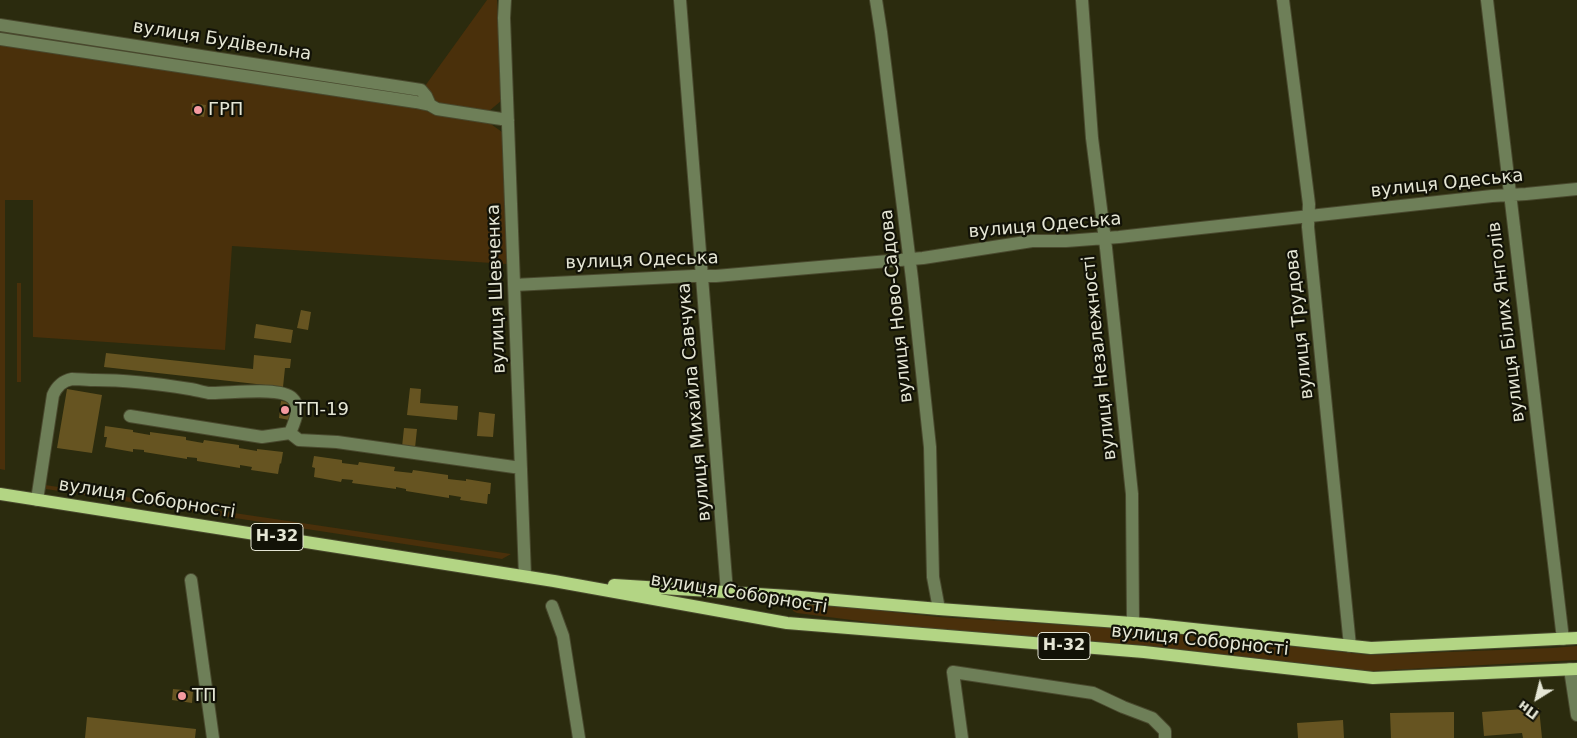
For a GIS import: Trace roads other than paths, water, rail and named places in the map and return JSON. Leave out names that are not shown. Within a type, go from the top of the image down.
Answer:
[{"type":"main road","name":"вулиця Соборності","points":[[2,496],[525,576],[786,623],[1144,652],[1373,678],[1574,669]]},
{"type":"main road","name":"вулиця Соборності","points":[[554,581],[728,592],[1133,623],[1370,648],[1577,638]]},
{"type":"street","name":"вулиця Шевченка","points":[[505,0],[525,576]]},
{"type":"street","name":"вулиця Михайла Савчука","points":[[680,0],[728,592]]},
{"type":"street","name":"вулиця Ново-Садова","points":[[876,0],[882,32],[910,258],[930,447],[933,577],[938,609]]},
{"type":"street","name":"вулиця Незалежності","points":[[1082,0],[1092,138],[1105,238],[1132,494],[1133,623]]},
{"type":"street","name":"вулиця Трудова","points":[[1283,0],[1309,204],[1310,246],[1350,646]]},
{"type":"street","name":"вулиця Білих Янголів","points":[[1487,0],[1563,639]]},
{"type":"street","name":"вулиця Будівельна","points":[[0,25],[420,90],[426,96],[430,105]]},
{"type":"street","name":"вулиця Будівельна","points":[[0,39],[430,105],[437,109],[508,120]]},
{"type":"street","name":"вулиця Одеська","points":[[514,285],[716,276],[910,258],[1032,242],[1105,238],[1577,189]]},
{"type":"street","points":[[37,500],[53,395],[57,387],[64,381],[73,379],[107,380],[209,393],[260,391],[288,395],[293,398],[296,404],[296,416],[290,433]]},
{"type":"street","points":[[130,416],[262,437],[290,433],[299,440],[337,442],[521,468]]},
{"type":"street","points":[[191,580],[213,738]]},
{"type":"street","points":[[552,606],[563,636],[579,738]]},
{"type":"street","points":[[1574,669],[1577,715]]},
{"type":"street","points":[[962,738],[953,672],[1093,692],[1123,707],[1152,718],[1165,734]]},
{"type":"place","name":"ГРП","points":[[198,110]]},
{"type":"place","name":"ТП-19","points":[[285,410]]},
{"type":"place","name":"ТП","points":[[182,696]]}]
